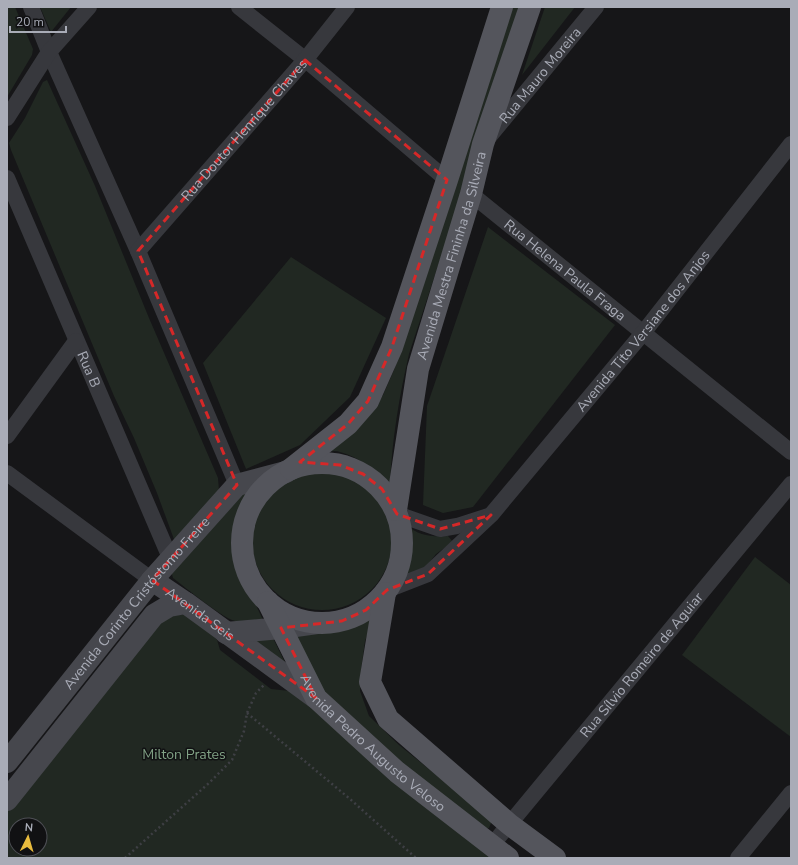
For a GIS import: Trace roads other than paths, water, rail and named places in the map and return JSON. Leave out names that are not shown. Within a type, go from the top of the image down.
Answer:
[{"type":"main road","name":"Avenida Mestra Fininha da Silveira","points":[[289,470],[348,424],[368,401],[392,347],[448,180],[502,7]]},
{"type":"main road","name":"Avenida Mestra Fininha da Silveira","points":[[396,512],[418,369],[471,194],[483,144],[530,7]]},
{"type":"main road","points":[[316,463],[346,467],[363,474],[382,489],[396,512],[402,531],[402,553],[397,574],[386,591],[366,610],[342,621],[317,623],[291,617],[268,602],[252,582],[243,556],[243,529],[252,504],[269,483],[289,470],[316,463]]},
{"type":"main road","name":"Avenida Pedro Augusto Veloso","points":[[386,591],[370,682],[388,719],[509,824],[555,858]]},
{"type":"main road","name":"Avenida Pedro Augusto Veloso","points":[[268,602],[316,698],[397,772],[500,851]]},
{"type":"street","points":[[31,7],[49,52],[138,251],[237,485],[289,470]]},
{"type":"street","points":[[7,118],[49,52],[89,7]]},
{"type":"street","points":[[239,7],[305,60],[448,180]]},
{"type":"street","name":"Rua Doutor Henrique Chaves","points":[[138,251],[305,60],[346,7]]},
{"type":"street","name":"Rua Mauro Moreira","points":[[483,144],[596,7]]},
{"type":"street","name":"Avenida Tito Versiane dos Anjos","points":[[386,591],[428,574],[491,515],[643,333],[791,144]]},
{"type":"street","name":"Rua B","points":[[7,178],[171,560]]},
{"type":"street","name":"Rua Helena Paula Fraga","points":[[471,194],[791,452]]},
{"type":"street","points":[[7,436],[76,341]]},
{"type":"street","name":"Avenida Seis","points":[[7,473],[316,698]]},
{"type":"street","name":"Rua Sílvio Romeiro de Aguiar","points":[[500,851],[509,824],[791,484]]},
{"type":"street","name":"Avenida Corinto Cristóstomo Freire","points":[[7,762],[152,580],[237,485]]},
{"type":"street","points":[[396,512],[440,529],[456,526],[491,515]]},
{"type":"street","name":"Avenida Corinto Cristóstomo Freire","points":[[7,800],[154,615],[169,606],[186,603]]},
{"type":"street","points":[[226,633],[317,623]]},
{"type":"street","points":[[738,858],[791,793]]},
{"type":"park label","name":"Milton Prates","points":[[184,754]]}]
